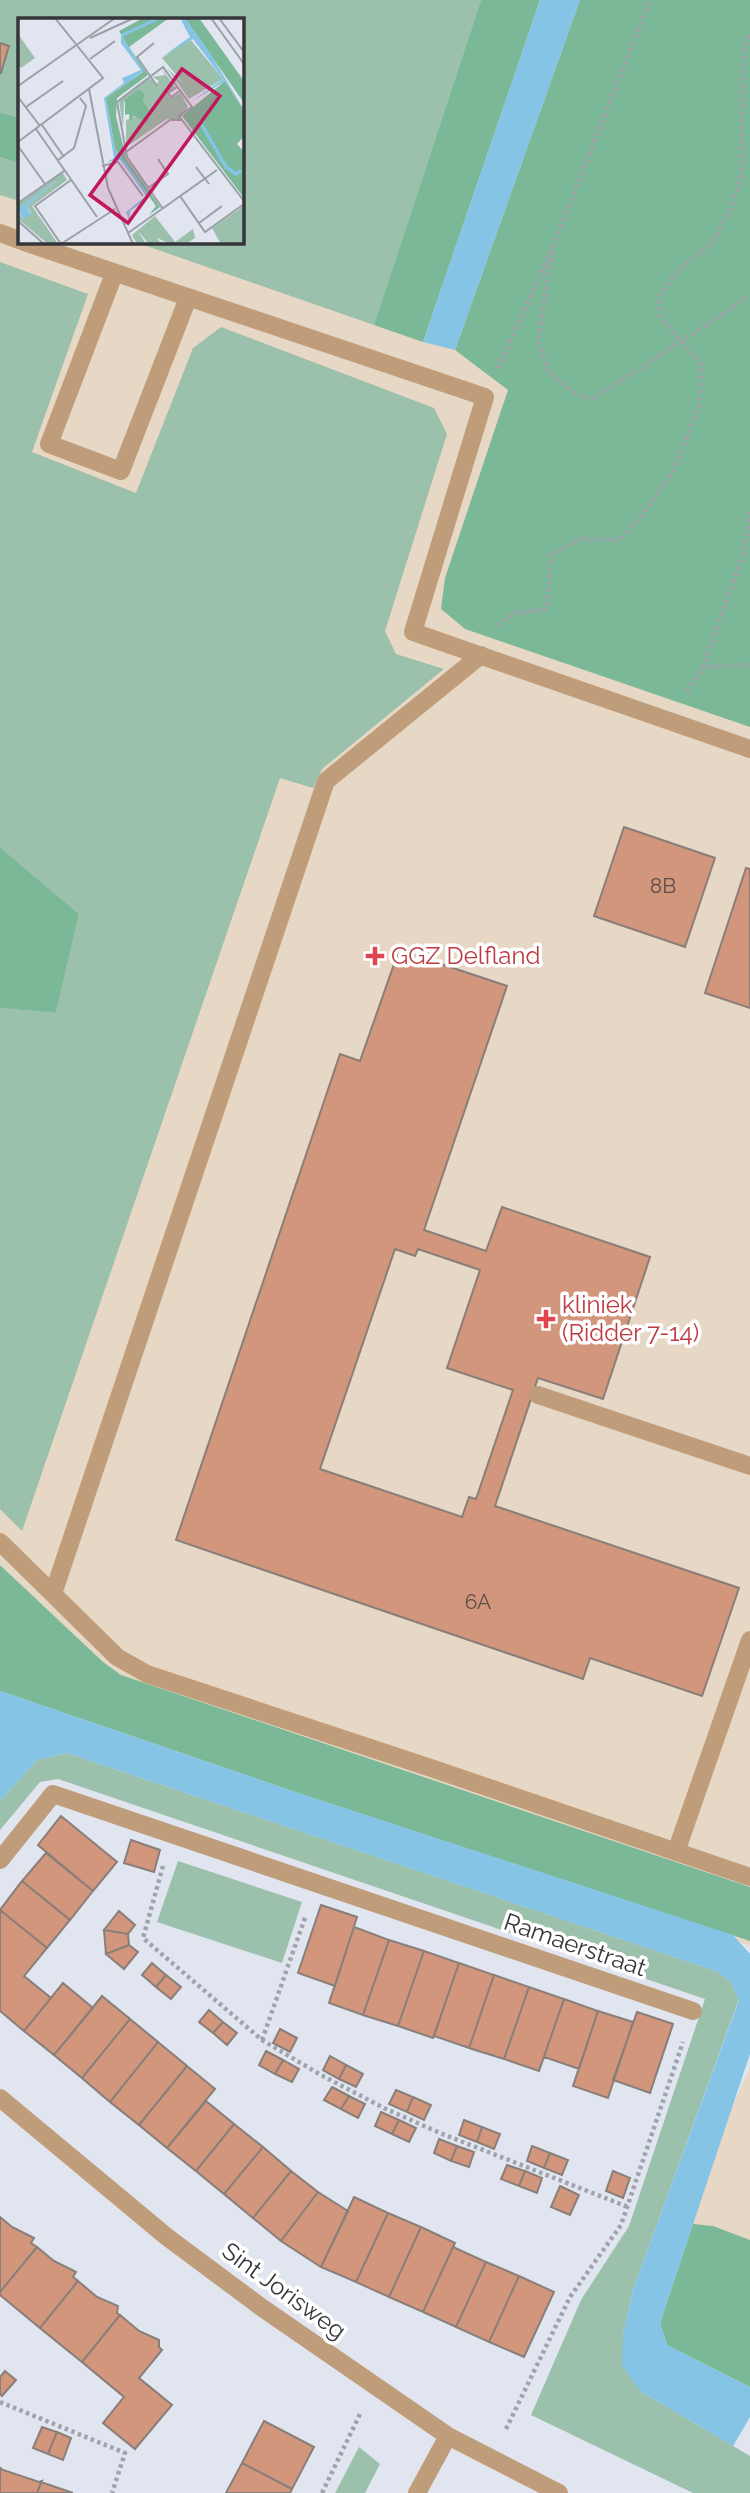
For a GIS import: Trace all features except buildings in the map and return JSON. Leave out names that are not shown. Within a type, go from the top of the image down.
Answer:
[{"type":"street","points":[[0,233],[18,240]]},
{"type":"street","points":[[28,243],[485,397],[413,632],[750,749]]},
{"type":"street","points":[[114,274],[49,444],[121,471],[188,298]]},
{"type":"street","points":[[53,1594],[326,781],[481,655]]},
{"type":"street","points":[[538,1395],[750,1466]]},
{"type":"street","points":[[0,1542],[117,1657],[147,1674],[750,1877]]},
{"type":"street","points":[[676,1852],[750,1640]]},
{"type":"street","name":"Ramaerstraat","points":[[0,1860],[53,1794],[693,2011]]},
{"type":"street","name":"Sint Jorisweg","points":[[0,2098],[167,2237],[261,2307],[448,2436],[559,2493]]},
{"type":"street","points":[[417,2493],[448,2436]]},
{"type":"path","points":[[485,397],[554,244],[650,0]]},
{"type":"path","points":[[481,655],[497,626],[517,612],[547,609],[551,554],[582,540],[619,541],[673,472],[699,407],[701,363],[661,318],[659,298],[675,274],[710,244],[730,211],[741,178],[743,55],[750,32]]},
{"type":"path","points":[[554,244],[538,342],[549,373],[577,395],[593,399],[749,298]]},
{"type":"path","points":[[670,721],[703,667],[744,552],[750,509]]},
{"type":"path","points":[[744,552],[750,547]]},
{"type":"path","points":[[703,667],[750,665]]},
{"type":"path","points":[[172,1835],[143,1938],[262,2040],[321,2075],[397,2114],[628,2207]]},
{"type":"path","points":[[262,2040],[317,1884]]},
{"type":"path","points":[[491,2458],[570,2297],[621,2225],[693,2011]]},
{"type":"path","points":[[322,2493],[374,2385]]},
{"type":"path","points":[[0,2402],[125,2453],[112,2493]]},
{"type":"shaded area","name":"GGZ Delfland","points":[[0,0],[750,0],[750,1946],[0,1670]]},
{"type":"shaded area","points":[[750,2067],[750,2406],[623,2353]]},
{"type":"green space","points":[[0,0],[481,0],[374,325],[138,243],[243,243],[243,18],[18,18],[18,118],[0,112]]},
{"type":"green space","points":[[481,0],[540,0],[423,342],[374,325]]},
{"type":"green space","points":[[580,0],[750,0],[750,727],[465,629],[441,609],[445,578],[508,390],[455,350]]},
{"type":"green space","points":[[0,112],[18,118],[18,163],[0,157]]},
{"type":"green space","points":[[0,157],[18,163],[18,201],[0,195]]},
{"type":"green space","points":[[0,262],[88,294],[32,452],[136,493],[193,348],[221,327],[434,408],[447,434],[385,631],[396,654],[444,669],[322,769],[313,788],[280,778],[22,1531],[0,1509],[0,1008],[56,1013],[79,914],[0,847]]},
{"type":"green space","points":[[0,847],[79,914],[56,1013],[0,1008]]},
{"type":"green space","points":[[0,1565],[103,1662],[121,1675],[750,1887],[750,1941],[301,1794],[0,1691]]},
{"type":"green space","points":[[67,1753],[716,1971],[731,1982],[739,1999],[633,2290],[623,2335],[640,2391],[750,2456],[750,2493],[693,2493],[531,2415],[581,2300],[629,2226],[705,1999],[58,1779],[40,1782],[0,1830],[0,1801],[37,1760]]},
{"type":"green space","points":[[178,1861],[302,1902],[282,1963],[157,1922]]},
{"type":"green space","points":[[693,2224],[713,2226],[750,2240],[750,2387],[667,2345],[660,2323]]},
{"type":"green space","points":[[359,2447],[380,2464],[365,2493],[335,2493]]},
{"type":"water","points":[[540,0],[580,0],[455,350],[423,342]]},
{"type":"water","points":[[0,1691],[301,1794],[733,1935],[750,1954],[750,2054],[660,2323],[667,2345],[750,2387],[750,2417],[733,2446],[640,2391],[622,2365],[623,2335],[633,2290],[739,2000],[731,1982],[716,1971],[67,1753],[37,1760],[0,1801]]},
{"type":"place","name":"GGZ Delfland","points":[[375,956]]},
{"type":"place","name":"kliniek (Ridder 7-14)","points":[[546,1319]]}]
